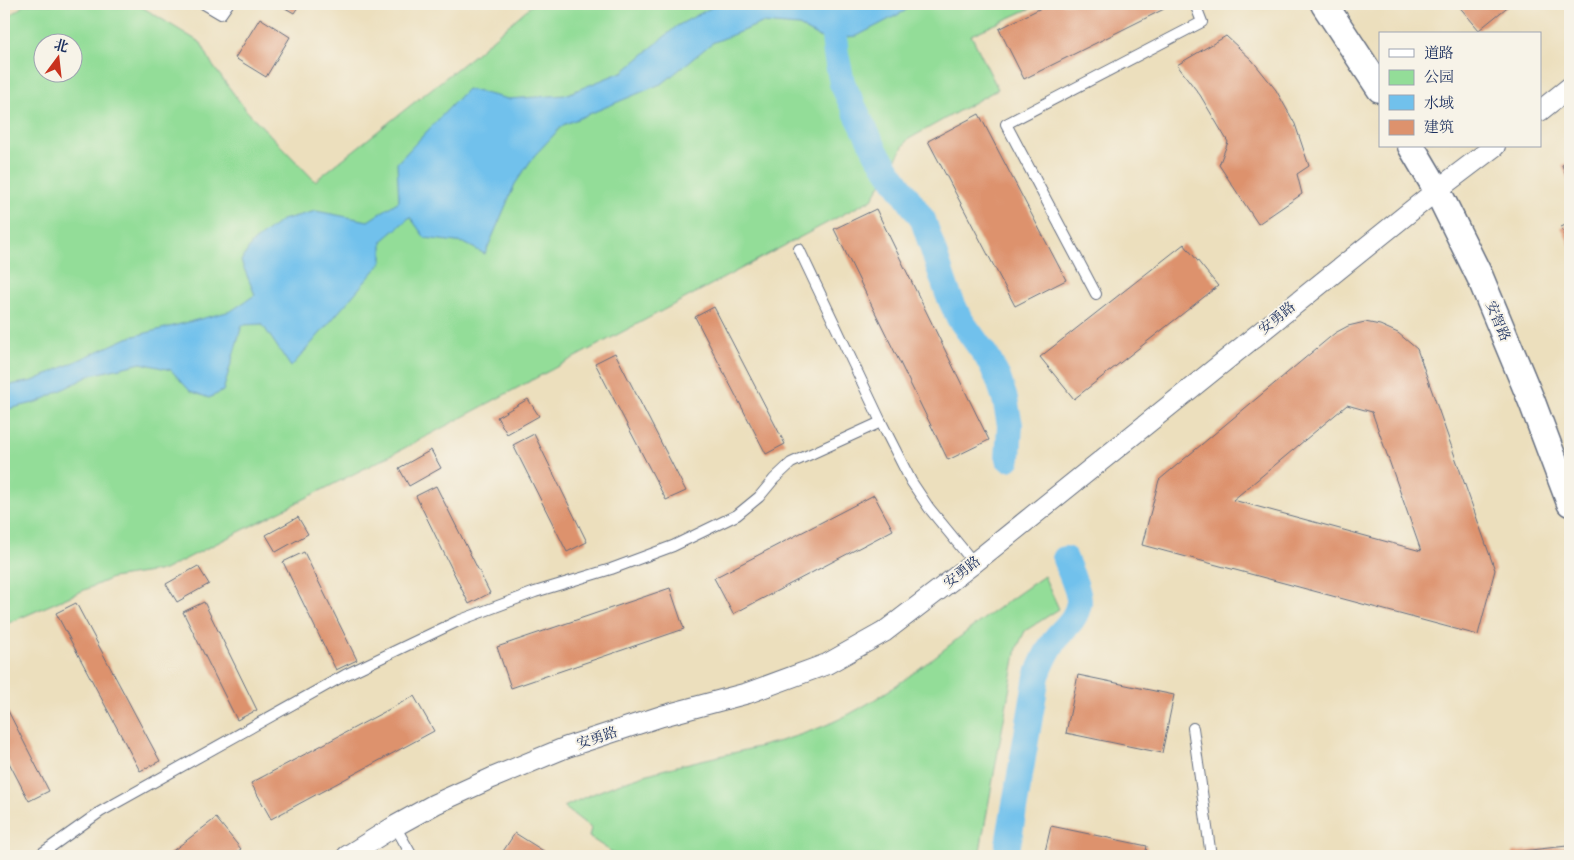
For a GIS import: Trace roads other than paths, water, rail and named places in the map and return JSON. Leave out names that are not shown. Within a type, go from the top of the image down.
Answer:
[{"type":"street","points":[[1324,4],[1379,87]]},
{"type":"street","points":[[1542,109],[1570,87]]},
{"type":"street","name":"安智路","points":[[1412,148],[1437,190],[1480,277],[1532,402],[1570,502]]},
{"type":"street","name":"安勇路","points":[[347,856],[394,826],[435,804],[492,778],[567,748],[662,716],[748,692],[827,664],[884,632],[974,562],[1437,190],[1492,148]]},
{"type":"lane","points":[[204,4],[222,14],[228,4]]},
{"type":"lane","points":[[1096,294],[1006,124],[1202,22],[1195,4]]},
{"type":"lane","points":[[799,249],[911,481],[930,508],[974,562]]},
{"type":"lane","points":[[38,856],[100,812],[345,675],[458,621],[535,592],[611,569],[673,546],[737,515],[759,497],[791,463],[881,422]]},
{"type":"lane","points":[[1193,728],[1211,856]]},
{"type":"lane","points":[[394,826],[412,856]]},
{"type":"water","points":[[718,4],[910,4],[905,11],[857,36],[823,39],[799,26],[762,23],[712,43],[663,83],[563,125],[534,156],[515,184],[485,254],[464,243],[425,238],[410,217],[382,241],[382,262],[291,367],[262,324],[242,325],[223,391],[209,398],[190,391],[171,370],[141,363],[91,375],[38,402],[4,410],[4,386],[33,381],[127,338],[231,311],[255,295],[241,261],[253,242],[282,220],[316,211],[368,221],[399,201],[397,163],[467,89],[508,99],[565,95],[624,71],[677,26]]},
{"type":"waterway","points":[[832,18],[836,54],[842,83],[877,154],[923,220],[948,294],[959,318],[987,357],[998,378],[1005,399],[1010,425],[1008,458]]},
{"type":"waterway","points":[[1006,856],[1037,676],[1050,647],[1078,609],[1079,598],[1065,559]]}]
